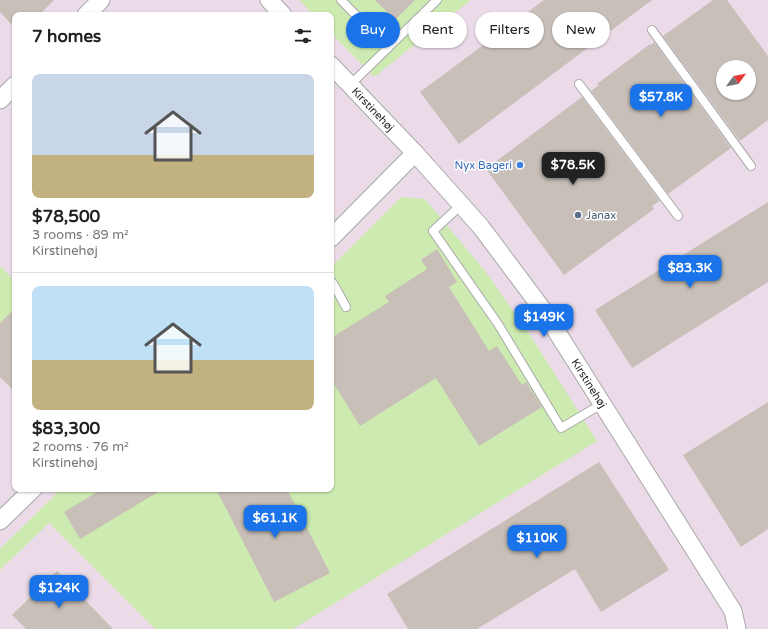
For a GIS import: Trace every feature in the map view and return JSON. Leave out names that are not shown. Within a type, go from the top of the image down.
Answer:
[{"type":"street","points":[[89,12],[101,0]]},
{"type":"street","points":[[269,0],[280,12]]},
{"type":"street","name":"Kirstinehøj","points":[[334,68],[415,153],[481,227],[543,310],[733,611],[738,629]]},
{"type":"street","points":[[0,100],[12,88]]},
{"type":"street","points":[[334,235],[415,153]]},
{"type":"street","points":[[0,521],[30,492]]},
{"type":"lane","points":[[341,0],[353,12]]},
{"type":"lane","points":[[400,36],[437,0]]},
{"type":"lane","points":[[652,30],[751,166]]},
{"type":"lane","points":[[350,85],[388,48]]},
{"type":"lane","points":[[579,84],[678,216]]},
{"type":"lane","points":[[461,205],[433,231],[498,324],[561,428],[602,404]]},
{"type":"lane","points":[[334,286],[346,307]]},
{"type":"shaded area","points":[[0,0],[768,0],[768,629],[0,629]]},
{"type":"green space","points":[[299,0],[471,0],[456,12],[408,12],[408,48],[411,48],[374,77],[334,36],[334,12],[311,12]]},
{"type":"green space","points":[[401,197],[425,199],[485,271],[532,338],[597,441],[293,629],[155,629],[49,523],[0,570],[0,549],[58,492],[334,492],[334,264]]},
{"type":"green space","points":[[0,266],[12,278],[12,311],[0,323]]},
{"type":"building","points":[[0,0],[54,0],[42,12],[12,12],[12,25],[0,12]]},
{"type":"building","points":[[375,0],[415,0],[400,15],[400,12],[387,12]]},
{"type":"building","points":[[544,0],[652,0],[610,31],[610,12],[552,12],[552,48],[588,48],[459,144],[420,92],[479,48],[544,48],[544,12],[528,12]]},
{"type":"building","points":[[713,0],[727,0],[768,56],[768,120],[740,141],[663,36]]},
{"type":"building","points":[[654,42],[731,148],[668,194],[591,91],[599,85],[597,84]]},
{"type":"building","points":[[582,97],[660,201],[652,206],[654,209],[564,275],[486,169]]},
{"type":"building","points":[[768,202],[768,282],[632,368],[595,310]]},
{"type":"building","points":[[437,249],[457,282],[449,287],[489,351],[497,346],[522,385],[526,382],[542,407],[479,446],[436,378],[360,426],[334,384],[334,336],[389,302],[385,296],[427,269],[421,260]]},
{"type":"building","points":[[12,311],[12,389],[0,377],[0,323]]},
{"type":"building","points":[[768,402],[768,529],[741,547],[683,455]]},
{"type":"building","points":[[599,462],[669,570],[601,612],[575,569],[477,629],[408,629],[387,594]]},
{"type":"building","points":[[97,492],[158,492],[80,539],[64,512]]},
{"type":"building","points":[[218,492],[289,492],[330,573],[274,602]]},
{"type":"building","points":[[57,571],[113,629],[26,629],[12,615]]},
{"type":"place","name":"Nyx Bageri","points":[[520,165]]},
{"type":"place","name":"Janax","points":[[578,215]]}]
